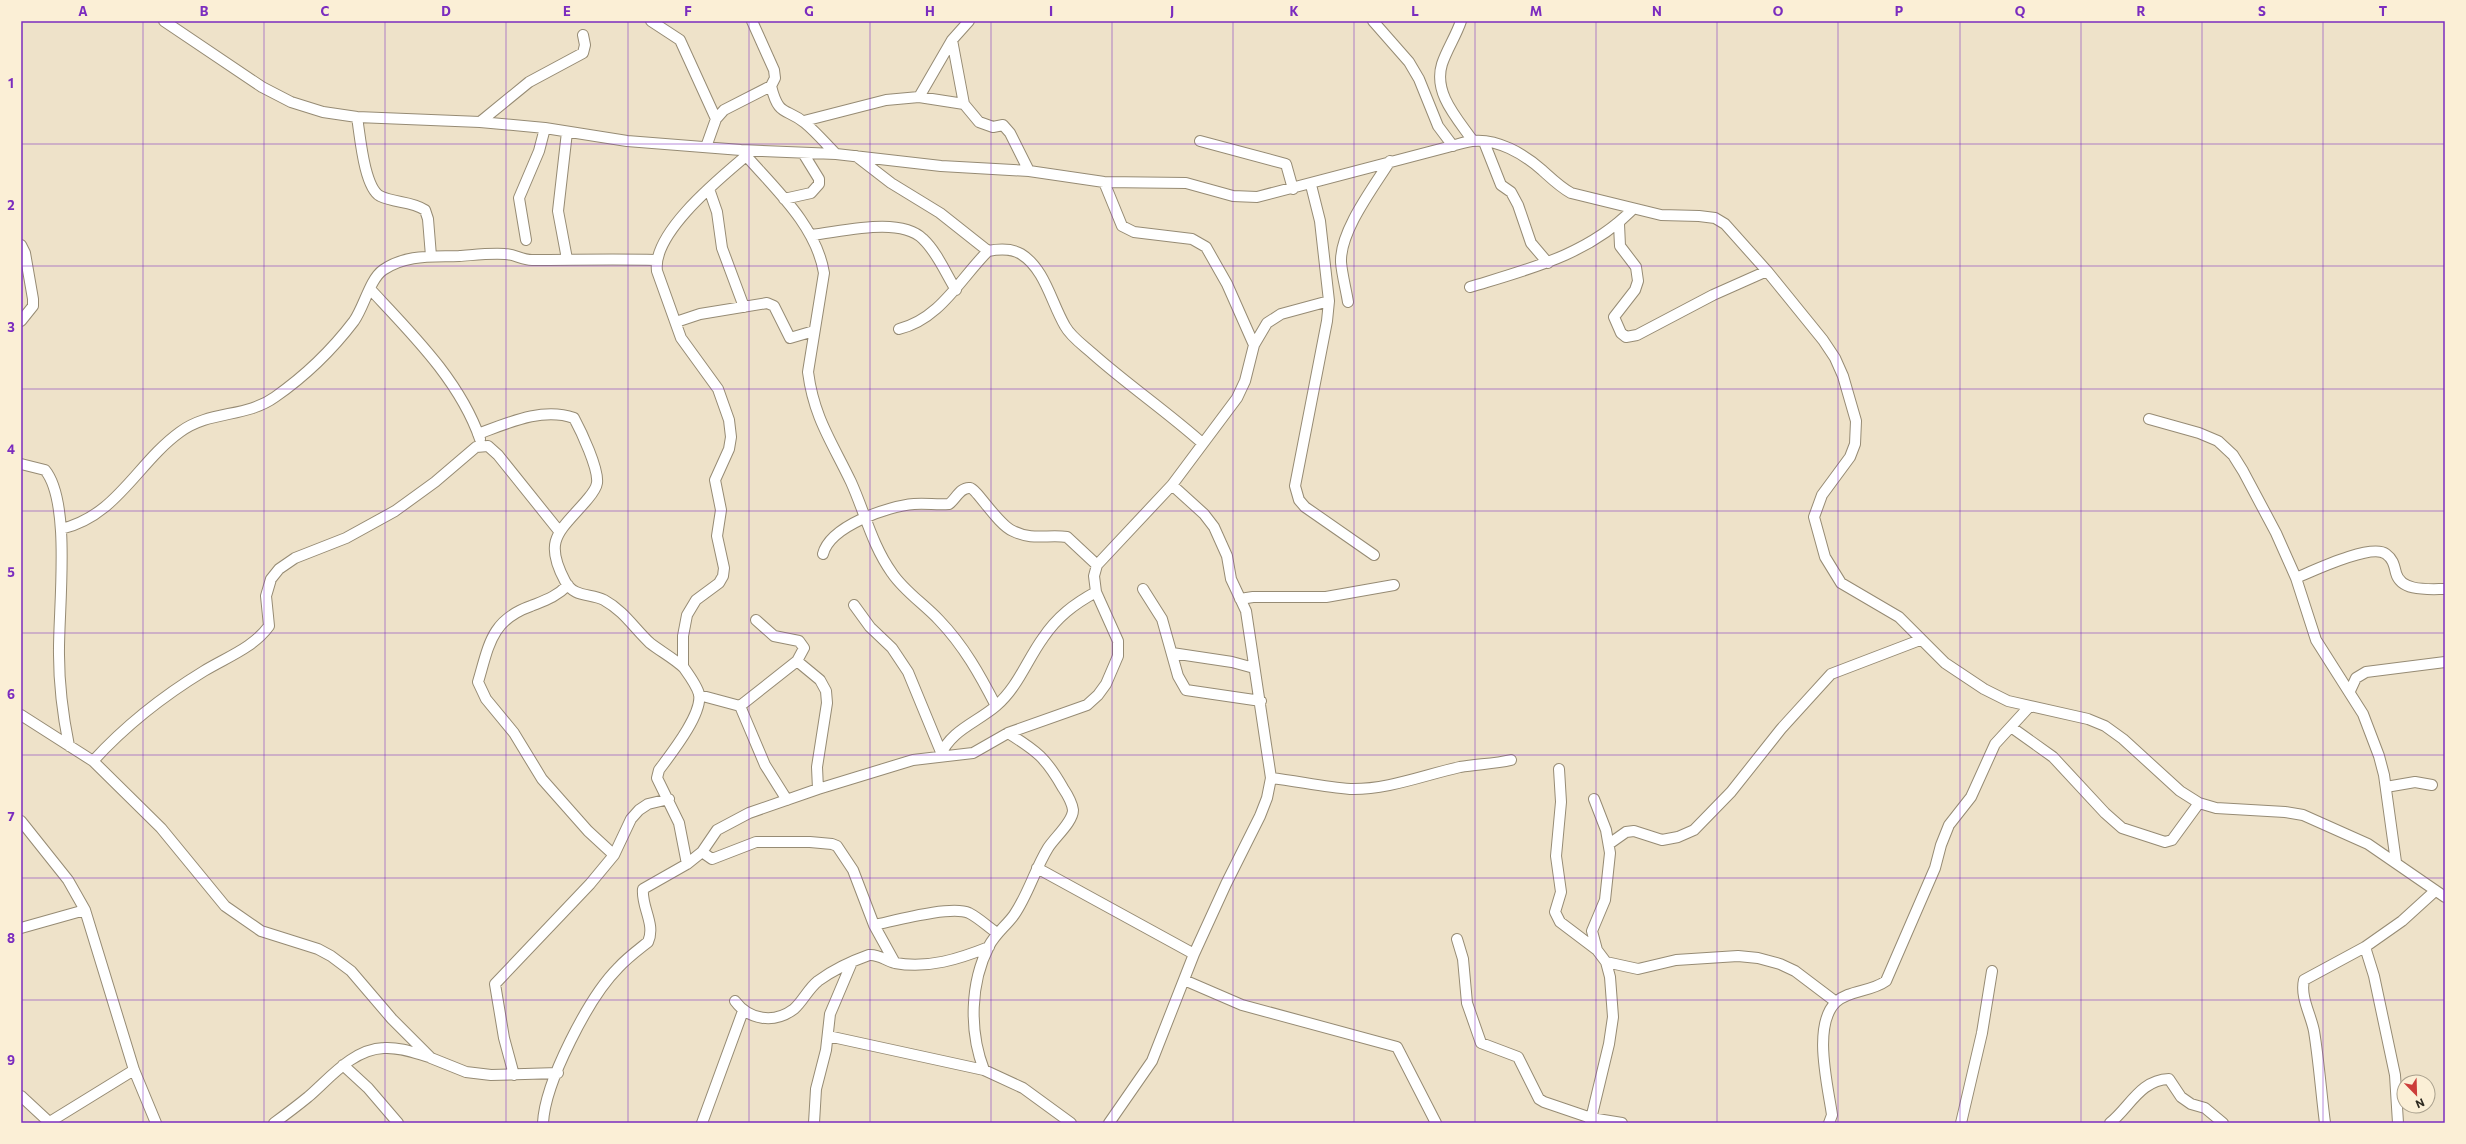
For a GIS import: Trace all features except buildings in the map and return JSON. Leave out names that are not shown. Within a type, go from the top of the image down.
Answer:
[{"type":"street","points":[[164,21],[206,48],[239,74],[291,102],[323,112],[357,117],[480,122],[545,128],[627,141],[743,153],[836,154],[941,166],[1028,171],[1104,182],[1186,183],[1233,196],[1257,197],[1311,185],[1390,162],[1473,141],[1484,142],[1516,151],[1531,161],[1559,186],[1572,193],[1661,215],[1714,218],[1734,234],[1767,271],[1835,358],[1850,397],[1856,421],[1855,444],[1850,457],[1834,478],[1816,510],[1816,527],[1825,557],[1841,583],[1899,617],[1920,640],[1945,662],[1984,689],[2008,701],[2029,707],[2088,719],[2105,726],[2123,739],[2180,791],[2199,803],[2216,808],[2285,812],[2303,815],[2368,844],[2445,897]]},
{"type":"street","points":[[651,21],[680,40],[716,119]]},
{"type":"street","points":[[706,148],[716,119],[724,110],[771,86],[775,78],[774,70],[752,21]]},
{"type":"street","points":[[919,97],[952,40],[969,21]]},
{"type":"street","points":[[1373,21],[1409,62],[1419,79],[1438,126],[1453,146]]},
{"type":"street","points":[[1461,21],[1442,65],[1440,78],[1445,100],[1473,141]]},
{"type":"street","points":[[480,122],[528,82],[582,53],[584,45],[583,35]]},
{"type":"street","points":[[952,40],[964,104],[979,122],[992,126],[1003,125],[1010,133],[1028,171]]},
{"type":"street","points":[[771,86],[779,107],[787,114],[804,122],[836,154]]},
{"type":"street","points":[[804,122],[886,100],[919,97],[964,104]]},
{"type":"street","points":[[357,117],[363,155],[374,191],[381,196],[425,210],[428,219],[431,256]]},
{"type":"street","points":[[526,240],[519,198],[539,151],[545,128]]},
{"type":"street","points":[[567,132],[558,211],[567,259]]},
{"type":"street","points":[[1200,141],[1286,164],[1293,189]]},
{"type":"street","points":[[1484,142],[1503,188],[1511,192],[1518,205],[1531,243],[1548,263]]},
{"type":"street","points":[[683,668],[683,636],[687,616],[696,600],[719,583],[723,576],[724,568],[717,536],[721,510],[715,480],[729,449],[731,436],[729,420],[718,389],[681,338],[657,271],[656,260],[672,230],[686,211],[743,153]]},
{"type":"street","points":[[743,153],[784,199],[811,235],[822,262],[824,273],[808,372],[810,388],[823,430],[850,481],[863,517],[892,574],[955,638],[980,674],[996,706]]},
{"type":"street","points":[[784,199],[811,193],[819,184],[819,179],[803,153]]},
{"type":"street","points":[[856,156],[891,183],[940,212],[988,251],[1008,249],[1021,254],[1039,271],[1066,327],[1074,337],[1130,386],[1160,406],[1201,442]]},
{"type":"street","points":[[1348,302],[1341,261],[1344,241],[1350,228],[1390,162]]},
{"type":"street","points":[[1104,182],[1122,226],[1134,232],[1192,239],[1206,247],[1227,284],[1254,345]]},
{"type":"street","points":[[1311,185],[1320,221],[1329,301],[1327,321],[1297,479],[1296,494],[1305,507],[1374,556]]},
{"type":"street","points":[[708,189],[717,212],[722,248],[744,307]]},
{"type":"street","points":[[1470,287],[1548,263],[1587,246],[1619,224],[1633,209]]},
{"type":"street","points":[[1619,224],[1620,246],[1636,267],[1638,273],[1635,290],[1614,317],[1621,333],[1626,337],[1637,335],[1713,295],[1767,271]]},
{"type":"street","points":[[811,235],[895,226],[916,232],[930,246],[956,290]]},
{"type":"street","points":[[21,245],[25,253],[33,299],[33,306],[21,321]]},
{"type":"street","points":[[899,329],[911,326],[923,319],[956,290],[988,251]]},
{"type":"street","points":[[61,529],[84,522],[116,499],[179,433],[212,416],[255,408],[274,398],[331,349],[354,320],[371,290],[376,277],[384,270],[400,262],[431,256],[507,254],[530,260],[656,260]]},
{"type":"street","points":[[371,290],[442,370],[478,434],[482,445]]},
{"type":"street","points":[[543,1123],[544,1109],[575,1032],[599,991],[618,968],[648,942],[651,930],[643,889],[687,864],[702,852],[717,830],[749,814],[787,800],[913,760],[940,754],[973,752],[1008,733],[1086,704],[1098,695],[1106,684],[1118,656],[1118,641],[1096,592],[1094,576],[1097,565],[1172,485],[1201,442],[1237,398],[1245,381],[1254,345],[1267,323],[1281,314],[1329,301]]},
{"type":"street","points":[[676,322],[700,314],[772,304],[790,338],[814,331]]},
{"type":"street","points":[[478,434],[510,422],[537,415],[563,414],[574,418],[596,473],[597,484],[591,494],[559,531],[553,548],[554,557],[568,585],[574,592],[603,599],[621,610],[646,639],[683,668],[700,696],[740,706]]},
{"type":"street","points":[[2148,419],[2211,438],[2233,455],[2263,507],[2296,578],[2316,640],[2350,691],[2363,714],[2379,756],[2386,787],[2396,862]]},
{"type":"street","points":[[93,761],[137,718],[204,671],[250,645],[263,635],[269,626],[266,596],[271,579],[279,569],[295,558],[346,538],[395,511],[435,482],[476,447],[482,445],[488,446],[498,455],[559,531]]},
{"type":"street","points":[[21,464],[40,467],[50,476],[57,500],[61,529],[59,655],[64,718],[69,746]]},
{"type":"street","points":[[1109,1123],[1152,1061],[1194,954],[1226,884],[1260,816],[1267,798],[1271,778],[1261,701],[1254,668],[1246,611],[1231,579],[1227,556],[1214,527],[1204,514],[1172,485]]},
{"type":"street","points":[[822,554],[830,539],[863,517],[913,504],[949,504],[962,489],[970,488],[977,491],[995,518],[1012,531],[1039,538],[1067,537],[1097,565]]},
{"type":"street","points":[[2296,578],[2335,562],[2377,550],[2386,553],[2393,561],[2400,582],[2407,585],[2445,589]]},
{"type":"street","points":[[568,585],[556,597],[520,610],[498,626],[492,636],[478,682],[486,699],[509,727],[542,779],[588,831],[614,855]]},
{"type":"street","points":[[1240,599],[1253,597],[1326,597],[1394,585]]},
{"type":"street","points":[[1143,590],[1162,619],[1178,676],[1186,690],[1261,701]]},
{"type":"street","points":[[940,754],[952,737],[964,727],[996,706],[1011,690],[1043,638],[1061,616],[1070,607],[1096,592]]},
{"type":"street","points":[[854,605],[870,627],[892,648],[908,672],[940,754]]},
{"type":"street","points":[[740,706],[798,661],[804,648],[803,644],[799,641],[774,636],[756,620]]},
{"type":"street","points":[[1609,844],[1626,832],[1634,831],[1662,840],[1678,837],[1694,830],[1731,792],[1781,729],[1831,674],[1920,640]]},
{"type":"street","points":[[1172,654],[1232,662],[1254,668]]},
{"type":"street","points":[[798,661],[820,680],[826,691],[827,703],[817,767],[818,789]]},
{"type":"street","points":[[2350,691],[2356,678],[2366,672],[2445,662]]},
{"type":"street","points":[[687,864],[679,823],[669,799],[657,778],[659,770],[691,723],[700,696]]},
{"type":"street","points":[[740,706],[765,765],[787,800]]},
{"type":"street","points":[[1829,1123],[1832,1115],[1824,1065],[1824,1035],[1828,1014],[1836,1002],[1846,996],[1877,988],[1886,982],[1935,868],[1941,844],[1950,825],[1971,797],[1995,744],[2029,707]]},
{"type":"street","points":[[21,715],[93,761],[161,828],[225,906],[260,931],[318,949],[331,956],[351,971],[392,1019],[431,1058]]},
{"type":"street","points":[[2011,727],[2053,757],[2105,813],[2122,828],[2165,842],[2172,840],[2199,803]]},
{"type":"street","points":[[984,1070],[975,1030],[975,987],[989,947],[997,933],[1014,915],[1037,868],[1049,847],[1071,818],[1073,811],[1068,796],[1049,763],[1039,753],[1008,733]]},
{"type":"street","points":[[1271,778],[1350,789],[1368,788],[1421,778],[1460,767],[1491,764],[1511,760]]},
{"type":"street","points":[[1559,769],[1560,802],[1556,856],[1560,892],[1555,912],[1560,922],[1597,950],[1606,962],[1610,977],[1613,1017],[1609,1044],[1591,1120]]},
{"type":"street","points":[[2386,787],[2415,782],[2432,785]]},
{"type":"street","points":[[514,1075],[504,1038],[495,984],[614,855],[631,819],[639,810],[648,804],[669,799]]},
{"type":"street","points":[[1594,799],[1609,844],[1604,900],[1592,931],[1597,950]]},
{"type":"street","points":[[21,821],[68,880],[85,910],[134,1070],[156,1123]]},
{"type":"street","points":[[702,852],[712,858],[756,842],[832,844],[842,852],[853,870],[874,925],[895,963]]},
{"type":"street","points":[[1037,868],[1194,954]]},
{"type":"street","points":[[2324,1123],[2318,1058],[2303,985],[2304,980],[2365,947],[2402,921],[2435,891]]},
{"type":"street","points":[[21,928],[85,910]]},
{"type":"street","points":[[874,925],[939,912],[960,911],[968,913],[997,933]]},
{"type":"street","points":[[1457,939],[1463,959],[1467,1003],[1481,1043],[1518,1057],[1539,1099],[1591,1120],[1622,1123]]},
{"type":"street","points":[[735,1001],[743,1011],[764,1019],[774,1018],[793,1009],[817,982],[828,974],[852,962],[874,954],[895,963],[930,964],[950,961],[989,947]]},
{"type":"street","points":[[2365,947],[2374,976],[2382,1023],[2395,1075],[2398,1123]]},
{"type":"street","points":[[1606,962],[1638,969],[1676,960],[1738,956],[1758,958],[1795,971],[1836,1002]]},
{"type":"street","points":[[814,1123],[816,1089],[828,1036],[830,1014],[852,962]]},
{"type":"street","points":[[1961,1123],[1982,1033],[1992,971]]},
{"type":"street","points":[[1184,980],[1242,1005],[1397,1047],[1436,1123]]},
{"type":"street","points":[[702,1123],[743,1011]]},
{"type":"street","points":[[828,1036],[984,1070],[1023,1088],[1071,1123]]},
{"type":"street","points":[[274,1123],[308,1097],[343,1065],[365,1052],[382,1048],[394,1048],[431,1058],[466,1072],[514,1075],[558,1073]]},
{"type":"street","points":[[343,1065],[368,1088],[398,1123]]},
{"type":"street","points":[[21,1096],[48,1122],[134,1070]]},
{"type":"street","points":[[2110,1123],[2139,1091],[2154,1083],[2169,1079],[2181,1097],[2191,1104],[2205,1108],[2223,1123]]}]
